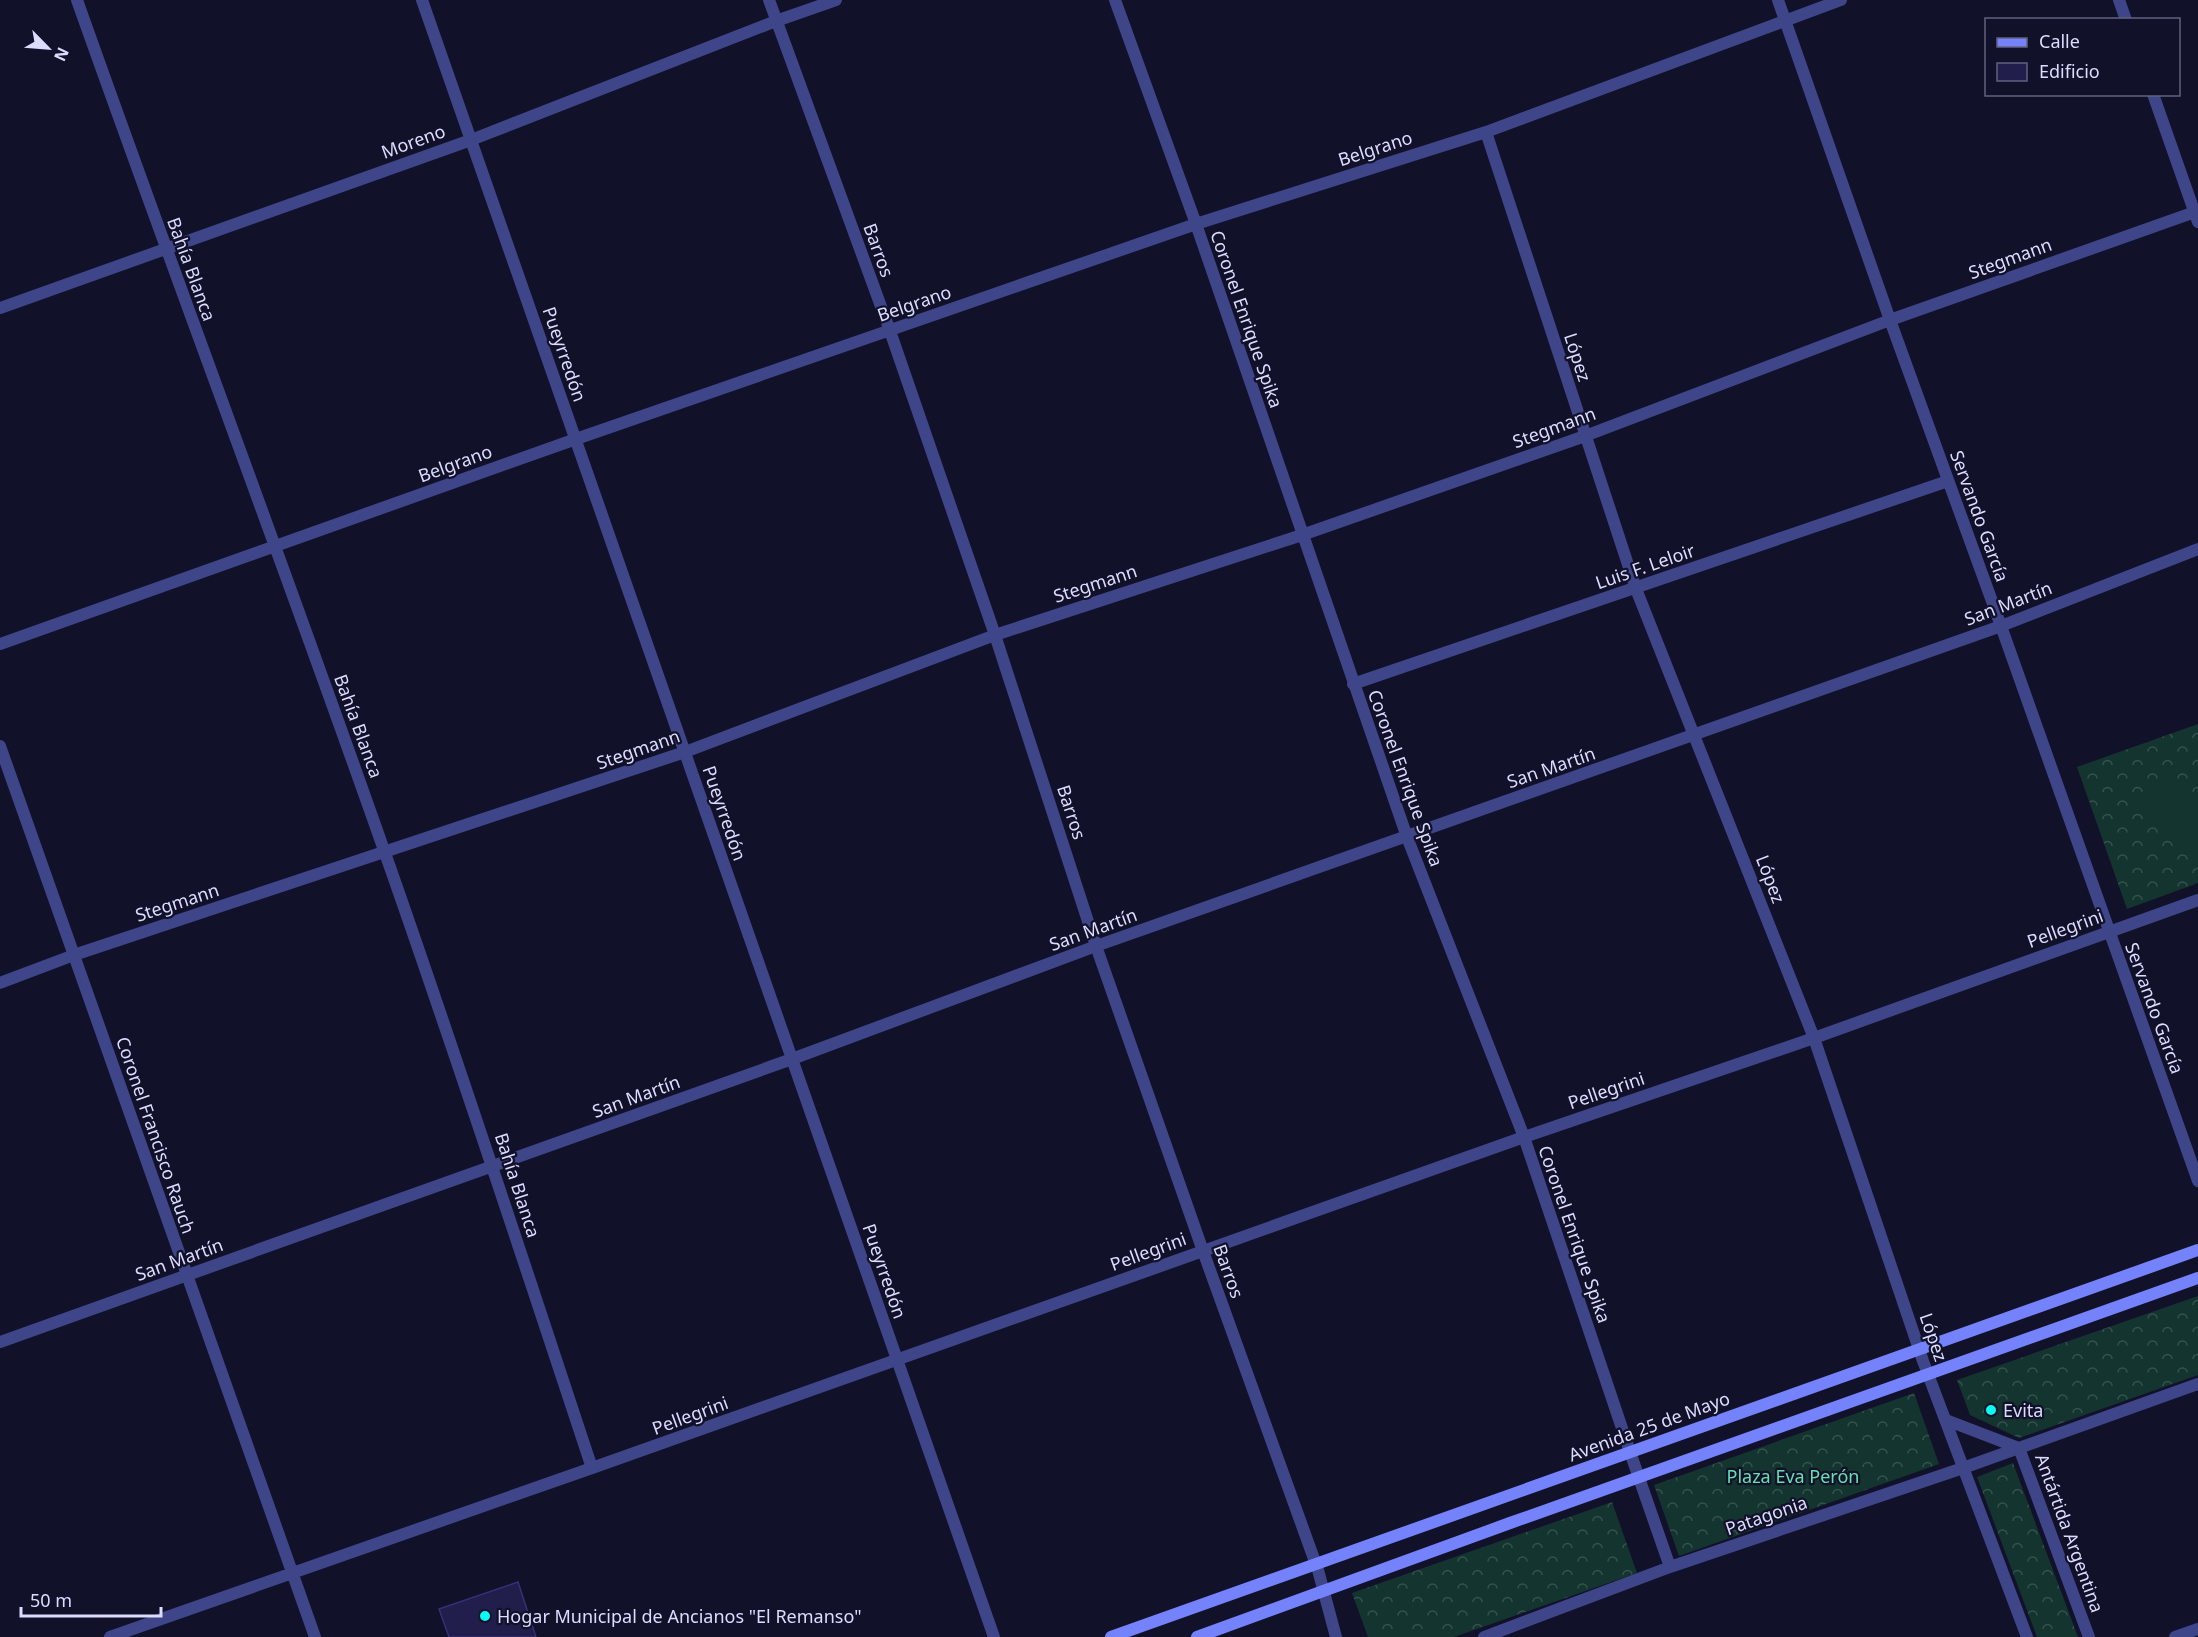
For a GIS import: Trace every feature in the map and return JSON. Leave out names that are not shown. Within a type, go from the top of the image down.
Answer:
[{"type":"main road","name":"Avenida 25 de Mayo","points":[[1111,1637],[2198,1250]]},
{"type":"main road","points":[[1197,1637],[2198,1278]]},
{"type":"street","name":"Bahía Blanca","points":[[77,0],[385,853],[493,1166],[592,1468]]},
{"type":"street","name":"Pueyrredón","points":[[422,0],[994,1637]]},
{"type":"street","name":"Barros","points":[[769,0],[890,331],[995,635],[1096,946],[1316,1564],[1336,1637]]},
{"type":"street","name":"Moreno","points":[[0,308],[471,140],[776,21],[836,0]]},
{"type":"street","name":"Coronel Enrique Spika","points":[[1115,0],[1196,224],[1407,837],[1524,1137],[1629,1452],[1670,1567]]},
{"type":"street","name":"Servando García","points":[[1778,0],[2198,1180]]},
{"type":"street","name":"Belgrano","points":[[0,644],[276,548],[576,439],[1196,224],[1486,132],[1841,0]]},
{"type":"street","points":[[2119,0],[2125,18]]},
{"type":"street","points":[[2154,96],[2197,215]]},
{"type":"street","name":"López","points":[[1486,132],[1636,589],[1814,1038],[1919,1349],[2027,1637]]},
{"type":"street","name":"Stegmann","points":[[0,983],[74,955],[685,752],[995,635],[1302,535],[1584,436],[1890,320],[2197,215]]},
{"type":"street","name":"Luis F. Leloir","points":[[1353,684],[1948,481]]},
{"type":"street","name":"San Martín","points":[[0,1342],[792,1059],[1096,946],[2001,626],[2198,549]]},
{"type":"street","name":"Coronel Francisco Rauch","points":[[0,746],[315,1637]]},
{"type":"street","name":"Pellegrini","points":[[110,1637],[1524,1137],[1814,1038],[2198,900]]},
{"type":"street","name":"Patagonia","points":[[1484,1637],[1670,1567],[1963,1468],[2198,1384]]},
{"type":"street","name":"Antártida Argentina","points":[[1946,1420],[2019,1448],[2089,1637]]},
{"type":"street","points":[[2175,1637],[2198,1629]]},
{"type":"green space","points":[[2198,724],[2198,883],[2127,909],[2077,767]]},
{"type":"green space","points":[[2160,779],[2198,810],[2198,860],[2136,809]]},
{"type":"green space","points":[[2198,1296],[2198,1375],[2019,1438],[1970,1415],[1957,1380]]},
{"type":"green space","name":"Plaza Eva Perón","points":[[1914,1393],[1939,1464],[1679,1556],[1654,1485]]},
{"type":"green space","points":[[2013,1463],[2078,1637],[2037,1637],[1977,1477]]},
{"type":"green space","points":[[1612,1502],[1637,1573],[1454,1637],[1368,1637],[1352,1593]]},
{"type":"building","name":"Hogar Municipal de Ancianos \"El Remanso\"","points":[[518,1582],[536,1637],[449,1637],[439,1609]]},
{"type":"place","name":"Evita","points":[[1991,1410]]},
{"type":"place","name":"Hogar Municipal de Ancianos \"El Remanso\"","points":[[485,1616]]}]
